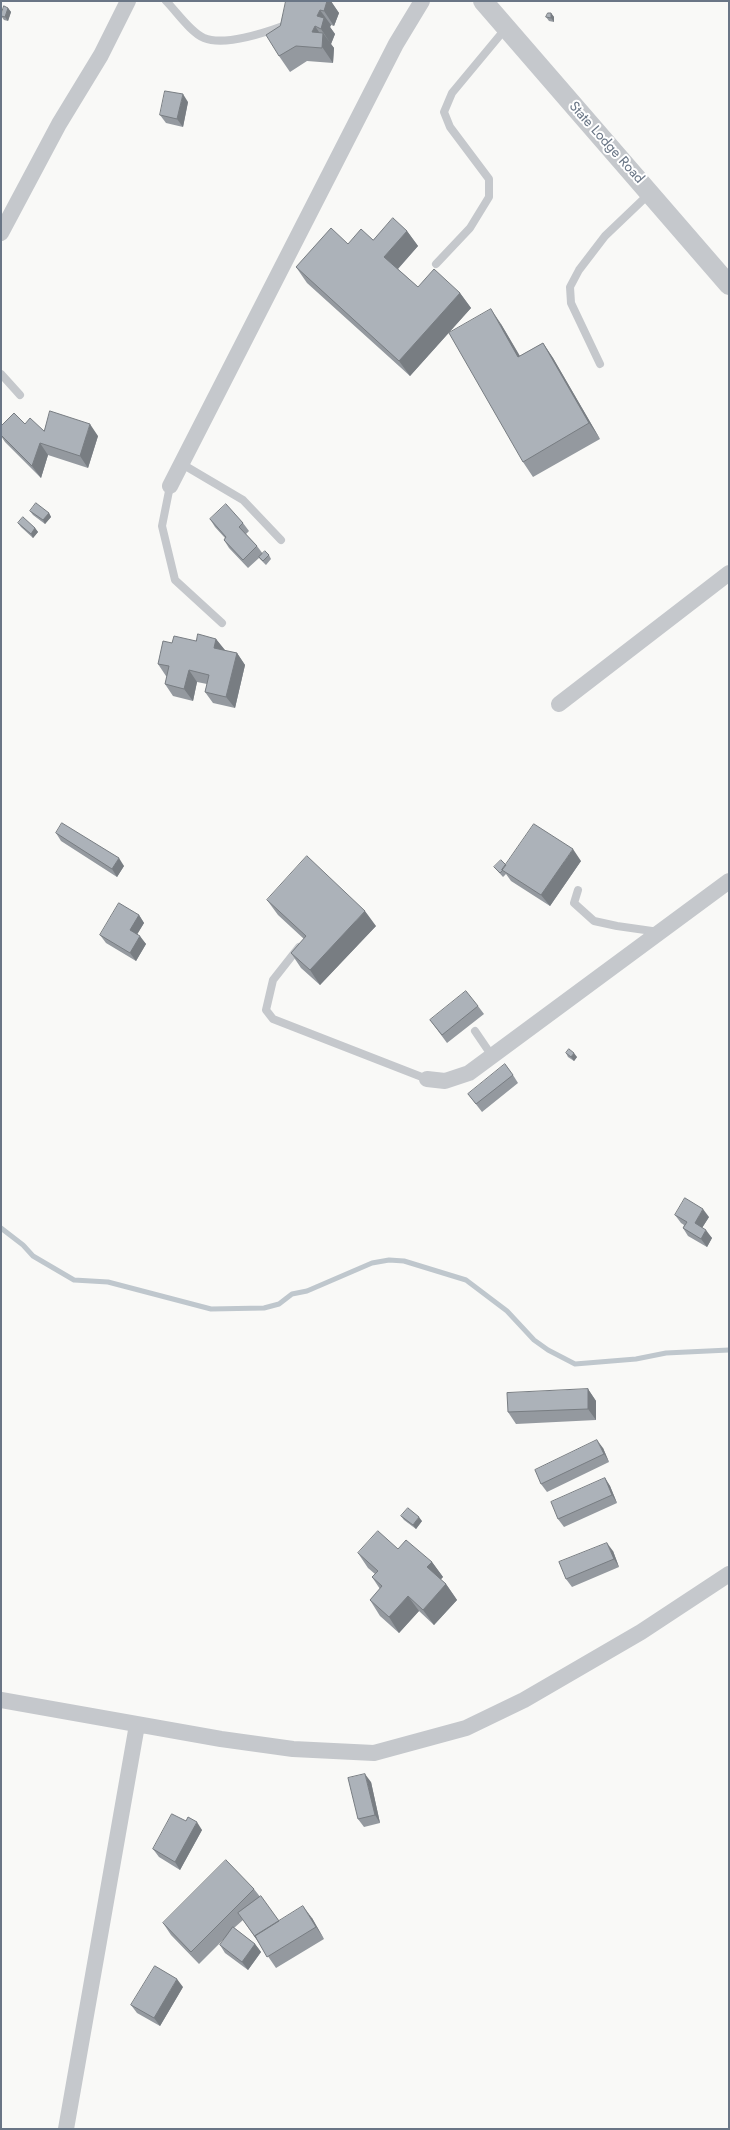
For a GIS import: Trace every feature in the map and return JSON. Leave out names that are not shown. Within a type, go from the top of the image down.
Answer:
[{"type":"street","points":[[1,233],[59,124],[101,55],[128,1]]},
{"type":"street","points":[[170,486],[396,44],[422,1]]},
{"type":"street","name":"State Lodge Road","points":[[483,1],[729,285]]},
{"type":"street","points":[[559,704],[729,573]]},
{"type":"street","points":[[427,1079],[445,1081],[469,1073],[729,881]]},
{"type":"street","points":[[1,1700],[137,1725],[293,1749],[374,1753],[427,1740],[466,1728],[524,1700],[641,1632],[729,1574]]},
{"type":"street","points":[[66,2129],[137,1725]]},
{"type":"lane","points":[[166,1],[204,38],[227,40],[258,35],[283,26]]},
{"type":"lane","points":[[436,264],[470,228],[489,197],[488,179],[450,127],[444,112],[452,93],[506,28]]},
{"type":"lane","points":[[600,364],[570,303],[570,287],[579,270],[605,236],[650,192]]},
{"type":"lane","points":[[1,374],[20,395]]},
{"type":"lane","points":[[182,464],[243,500],[281,540]]},
{"type":"lane","points":[[170,486],[162,526],[175,580],[222,623]]},
{"type":"lane","points":[[578,890],[574,903],[594,921],[660,932]]},
{"type":"lane","points":[[300,946],[272,980],[266,1010],[274,1020],[427,1079]]},
{"type":"lane","points":[[474,1031],[492,1056]]},
{"type":"building","points":[[286,1],[327,1],[324,11],[320,10],[317,16],[324,18],[321,29],[315,26],[312,32],[323,33],[322,48],[296,46],[279,56],[266,35],[280,26]]},
{"type":"building","points":[[4,6],[8,8],[5,17],[1,16]]},
{"type":"building","points":[[548,13],[551,13],[551,18],[546,17]]},
{"type":"building","points":[[165,91],[183,94],[177,119],[160,115]]},
{"type":"building","points":[[393,218],[407,231],[384,257],[418,287],[434,269],[460,293],[399,361],[296,267],[331,228],[348,244],[361,229],[373,240]]},
{"type":"building","points":[[491,309],[518,357],[543,343],[589,423],[523,462],[449,333]]},
{"type":"building","points":[[50,411],[90,424],[80,456],[40,443],[32,466],[1,435],[1,426],[14,413],[25,424],[30,418],[44,431]]},
{"type":"building","points":[[36,503],[49,513],[43,520],[30,511]]},
{"type":"building","points":[[226,504],[243,523],[239,527],[257,546],[243,560],[224,540],[226,537],[210,519]]},
{"type":"building","points":[[23,517],[35,528],[31,534],[18,523]]},
{"type":"building","points":[[265,551],[269,555],[263,561],[259,557]]},
{"type":"building","points":[[198,634],[216,639],[214,648],[237,653],[226,697],[205,692],[209,675],[189,670],[184,689],[165,684],[169,666],[158,664],[163,641],[172,643],[174,636],[196,641]]},
{"type":"building","points":[[62,823],[119,858],[112,869],[56,833]]},
{"type":"building","points":[[534,824],[573,849],[541,895],[502,870]]},
{"type":"building","points":[[307,856],[365,911],[310,970],[291,953],[306,936],[267,900]]},
{"type":"building","points":[[501,860],[506,865],[500,873],[494,867]]},
{"type":"building","points":[[119,903],[139,915],[130,930],[140,936],[130,953],[100,935]]},
{"type":"building","points":[[466,991],[478,1006],[442,1035],[430,1020]]},
{"type":"building","points":[[569,1049],[574,1053],[571,1057],[566,1053]]},
{"type":"building","points":[[505,1064],[513,1075],[476,1104],[468,1094]]},
{"type":"building","points":[[685,1198],[703,1209],[695,1223],[706,1230],[701,1239],[683,1228],[687,1222],[675,1215]]},
{"type":"building","points":[[588,1389],[588,1409],[508,1412],[507,1393]]},
{"type":"building","points":[[597,1440],[604,1454],[541,1484],[535,1470]]},
{"type":"building","points":[[605,1478],[612,1495],[558,1519],[551,1502]]},
{"type":"building","points":[[408,1508],[419,1517],[413,1525],[401,1516]]},
{"type":"building","points":[[378,1531],[398,1549],[406,1540],[432,1562],[427,1567],[446,1584],[423,1610],[408,1596],[389,1617],[370,1600],[382,1586],[372,1577],[378,1571],[358,1553]]},
{"type":"building","points":[[607,1543],[614,1559],[566,1579],[559,1562]]},
{"type":"building","points":[[365,1774],[375,1815],[358,1819],[348,1778]]},
{"type":"building","points":[[172,1814],[186,1821],[188,1817],[197,1822],[175,1862],[153,1849]]},
{"type":"building","points":[[226,1860],[254,1889],[191,1952],[163,1923]]},
{"type":"building","points":[[261,1896],[279,1921],[255,1936],[256,1938],[238,1913]]},
{"type":"building","points":[[303,1906],[316,1927],[267,1957],[255,1936]]},
{"type":"building","points":[[233,1927],[255,1944],[242,1962],[220,1945]]},
{"type":"building","points":[[155,1966],[177,1979],[154,2018],[131,2005]]},
{"type":"waterway","points":[[1,1228],[23,1245],[33,1256],[74,1280],[108,1282],[211,1309],[264,1308],[279,1304],[292,1294],[307,1291],[372,1263],[389,1260],[404,1261],[466,1280],[507,1311],[534,1340],[548,1350],[575,1364],[636,1359],[666,1353],[729,1350]]}]
